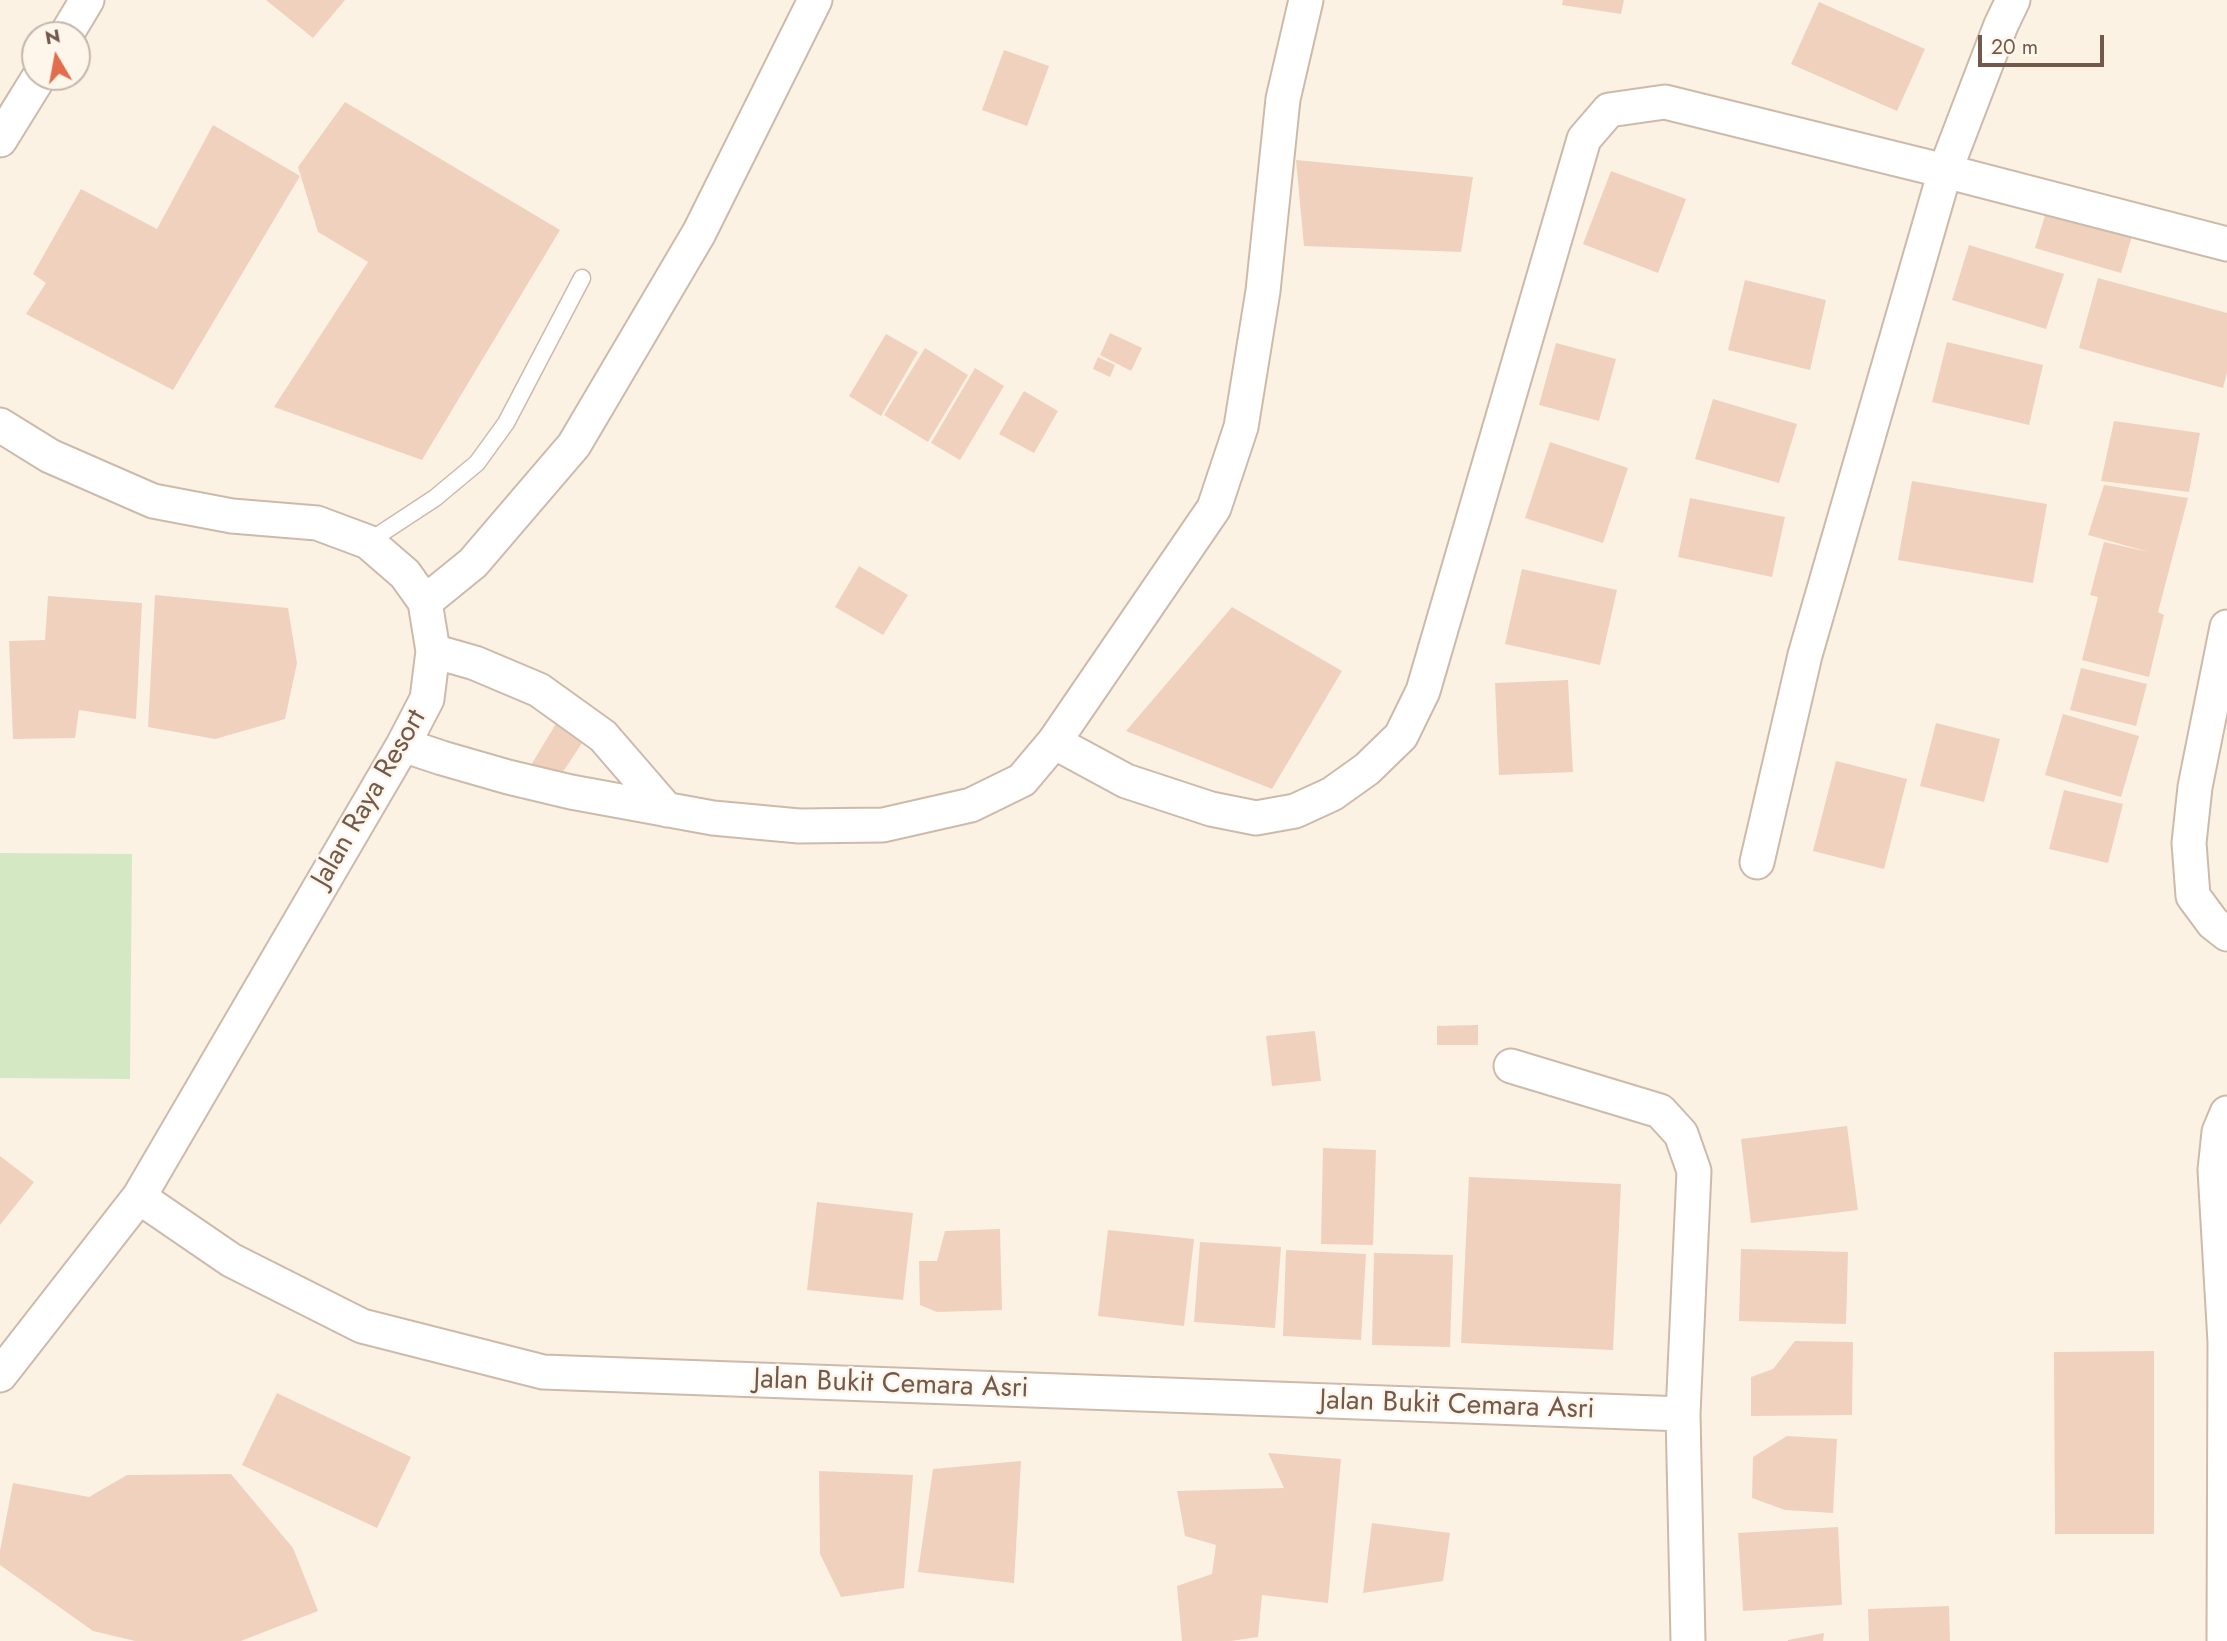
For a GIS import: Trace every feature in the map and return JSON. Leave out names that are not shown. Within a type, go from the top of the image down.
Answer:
[{"type":"street","points":[[74,21],[87,0]]},
{"type":"street","points":[[425,602],[473,564],[574,445],[699,233],[815,0]]},
{"type":"street","points":[[403,745],[508,777],[667,810],[713,818],[799,826],[883,825],[971,805],[1022,780],[1054,742],[1214,508],[1241,427],[1263,291],[1283,99],[1306,0]]},
{"type":"street","points":[[1757,862],[1805,656],[1945,171],[2000,24],[2013,0]]},
{"type":"street","points":[[0,140],[30,91]]},
{"type":"street","points":[[1054,742],[1126,781],[1211,809],[1256,818],[1296,811],[1332,794],[1367,769],[1401,736],[1423,691],[1584,139],[1609,110],[1665,102],[2227,244]]},
{"type":"street","name":"Jalan Raya Resort","points":[[0,425],[50,456],[153,501],[232,516],[317,523],[368,542],[405,574],[425,602],[433,651],[427,699],[403,745],[139,1197],[0,1376]]},
{"type":"street","points":[[2227,627],[2195,788],[2189,843],[2193,896],[2213,923],[2227,934]]},
{"type":"street","points":[[433,651],[475,663],[539,690],[603,736],[667,810]]},
{"type":"street","points":[[1511,1066],[1660,1111],[1681,1134],[1694,1171],[1683,1414],[1688,1641]]},
{"type":"street","points":[[2224,1641],[2225,1342],[2215,1170],[2219,1132],[2227,1113]]},
{"type":"street","name":"Jalan Bukit Cemara Asri","points":[[139,1197],[231,1260],[362,1326],[543,1372],[1683,1414]]},
{"type":"lane","points":[[368,542],[435,498],[477,463],[506,424],[582,278]]},
{"type":"green space","points":[[0,853],[132,854],[130,1079],[0,1078]]},
{"type":"building","points":[[266,0],[345,0],[313,38]]},
{"type":"building","points":[[1563,0],[1624,0],[1621,14],[1562,5]]},
{"type":"building","points":[[1819,2],[1925,49],[1897,111],[1791,64]]},
{"type":"building","points":[[1004,50],[1049,66],[1027,126],[982,110]]},
{"type":"building","points":[[345,102],[560,230],[422,460],[274,407],[368,262],[318,232],[298,167]]},
{"type":"building","points":[[213,125],[300,176],[173,390],[26,314],[46,283],[33,274],[81,189],[157,229]]},
{"type":"building","points":[[1296,160],[1473,177],[1461,252],[1304,246]]},
{"type":"building","points":[[1611,171],[1686,199],[1658,273],[1583,244]]},
{"type":"building","points":[[2047,209],[2133,233],[2121,273],[2035,248]]},
{"type":"building","points":[[1969,245],[2064,274],[2046,329],[1952,300]]},
{"type":"building","points":[[2098,278],[2227,313],[2227,372],[2223,388],[2079,348]]},
{"type":"building","points":[[1745,280],[1826,300],[1810,370],[1728,350]]},
{"type":"building","points":[[1110,333],[1142,348],[1131,371],[1100,355]]},
{"type":"building","points":[[886,334],[918,352],[881,416],[849,396]]},
{"type":"building","points":[[1947,342],[2043,365],[2029,425],[1932,402]]},
{"type":"building","points":[[1556,343],[1616,359],[1599,421],[1539,405]]},
{"type":"building","points":[[925,348],[968,375],[928,442],[884,415]]},
{"type":"building","points":[[1098,357],[1115,365],[1110,377],[1093,369]]},
{"type":"building","points":[[975,368],[1004,386],[960,460],[931,443]]},
{"type":"building","points":[[1024,391],[1058,411],[1034,453],[999,434]]},
{"type":"building","points":[[1713,399],[1797,424],[1779,483],[1695,459]]},
{"type":"building","points":[[2114,421],[2200,433],[2189,492],[2101,481]]},
{"type":"building","points":[[1550,442],[1628,468],[1603,543],[1525,518]]},
{"type":"building","points":[[1912,481],[2047,504],[2033,583],[1898,560]]},
{"type":"building","points":[[2104,485],[2188,498],[2158,612],[2164,615],[2149,677],[2082,660],[2098,597],[2090,595],[2104,542],[2149,552],[2088,535]]},
{"type":"building","points":[[1690,498],[1785,517],[1772,577],[1678,557]]},
{"type":"building","points":[[859,566],[908,595],[883,635],[835,607]]},
{"type":"building","points":[[1522,569],[1617,590],[1600,665],[1505,644]]},
{"type":"building","points":[[155,595],[288,608],[297,663],[285,719],[215,739],[148,727]]},
{"type":"building","points":[[48,596],[142,603],[136,719],[79,710],[75,738],[13,739],[9,641],[45,640]]},
{"type":"building","points":[[1232,607],[1342,671],[1272,789],[1126,731]]},
{"type":"building","points":[[2081,668],[2147,684],[2136,726],[2070,710]]},
{"type":"building","points":[[1568,680],[1573,772],[1499,775],[1495,683]]},
{"type":"building","points":[[2063,714],[2139,736],[2121,797],[2045,775]]},
{"type":"building","points":[[557,722],[584,740],[557,781],[531,765]]},
{"type":"building","points":[[1936,723],[2000,739],[1984,802],[1920,786]]},
{"type":"building","points":[[1836,761],[1907,779],[1884,869],[1813,851]]},
{"type":"building","points":[[2064,790],[2123,804],[2108,863],[2049,849]]},
{"type":"building","points":[[1478,1025],[1478,1045],[1437,1045],[1437,1026]]},
{"type":"building","points":[[1315,1031],[1321,1081],[1272,1086],[1266,1036]]},
{"type":"building","points":[[1847,1126],[1858,1210],[1751,1223],[1741,1139]]},
{"type":"building","points":[[1323,1148],[1376,1150],[1373,1245],[1321,1244]]},
{"type":"building","points":[[0,1156],[34,1182],[0,1225]]},
{"type":"building","points":[[1469,1177],[1621,1184],[1613,1350],[1461,1343]]},
{"type":"building","points":[[817,1202],[913,1213],[903,1300],[807,1290]]},
{"type":"building","points":[[1000,1229],[1002,1310],[937,1312],[920,1305],[919,1261],[937,1261],[945,1231]]},
{"type":"building","points":[[1108,1230],[1194,1239],[1184,1326],[1098,1316]]},
{"type":"building","points":[[1200,1242],[1281,1247],[1275,1328],[1194,1322]]},
{"type":"building","points":[[1741,1249],[1848,1252],[1846,1324],[1739,1321]]},
{"type":"building","points":[[1286,1250],[1366,1254],[1361,1340],[1283,1336]]},
{"type":"building","points":[[1374,1253],[1453,1255],[1450,1347],[1372,1345]]},
{"type":"building","points":[[1795,1341],[1853,1342],[1852,1415],[1751,1416],[1751,1377],[1773,1369]]},
{"type":"building","points":[[2154,1351],[2154,1534],[2055,1534],[2054,1352]]},
{"type":"building","points":[[277,1393],[411,1457],[377,1528],[242,1465]]},
{"type":"building","points":[[1787,1436],[1837,1439],[1833,1513],[1785,1510],[1752,1498],[1753,1457]]},
{"type":"building","points":[[1268,1453],[1341,1459],[1328,1603],[1262,1595],[1258,1637],[1231,1641],[1182,1641],[1177,1586],[1212,1574],[1216,1545],[1185,1536],[1177,1491],[1284,1488]]},
{"type":"building","points":[[1021,1461],[1014,1583],[918,1572],[933,1469]]},
{"type":"building","points":[[819,1471],[913,1475],[904,1588],[841,1597],[820,1554]]},
{"type":"building","points":[[231,1474],[293,1548],[318,1611],[241,1641],[135,1641],[93,1631],[0,1565],[0,1551],[13,1483],[89,1497],[127,1475]]},
{"type":"building","points":[[1372,1523],[1450,1533],[1443,1581],[1363,1593]]},
{"type":"building","points":[[1838,1527],[1842,1605],[1743,1611],[1738,1533]]},
{"type":"building","points":[[1949,1606],[1950,1641],[1869,1641],[1868,1609]]},
{"type":"building","points":[[1824,1633],[1823,1641],[1788,1641],[1788,1640]]}]
